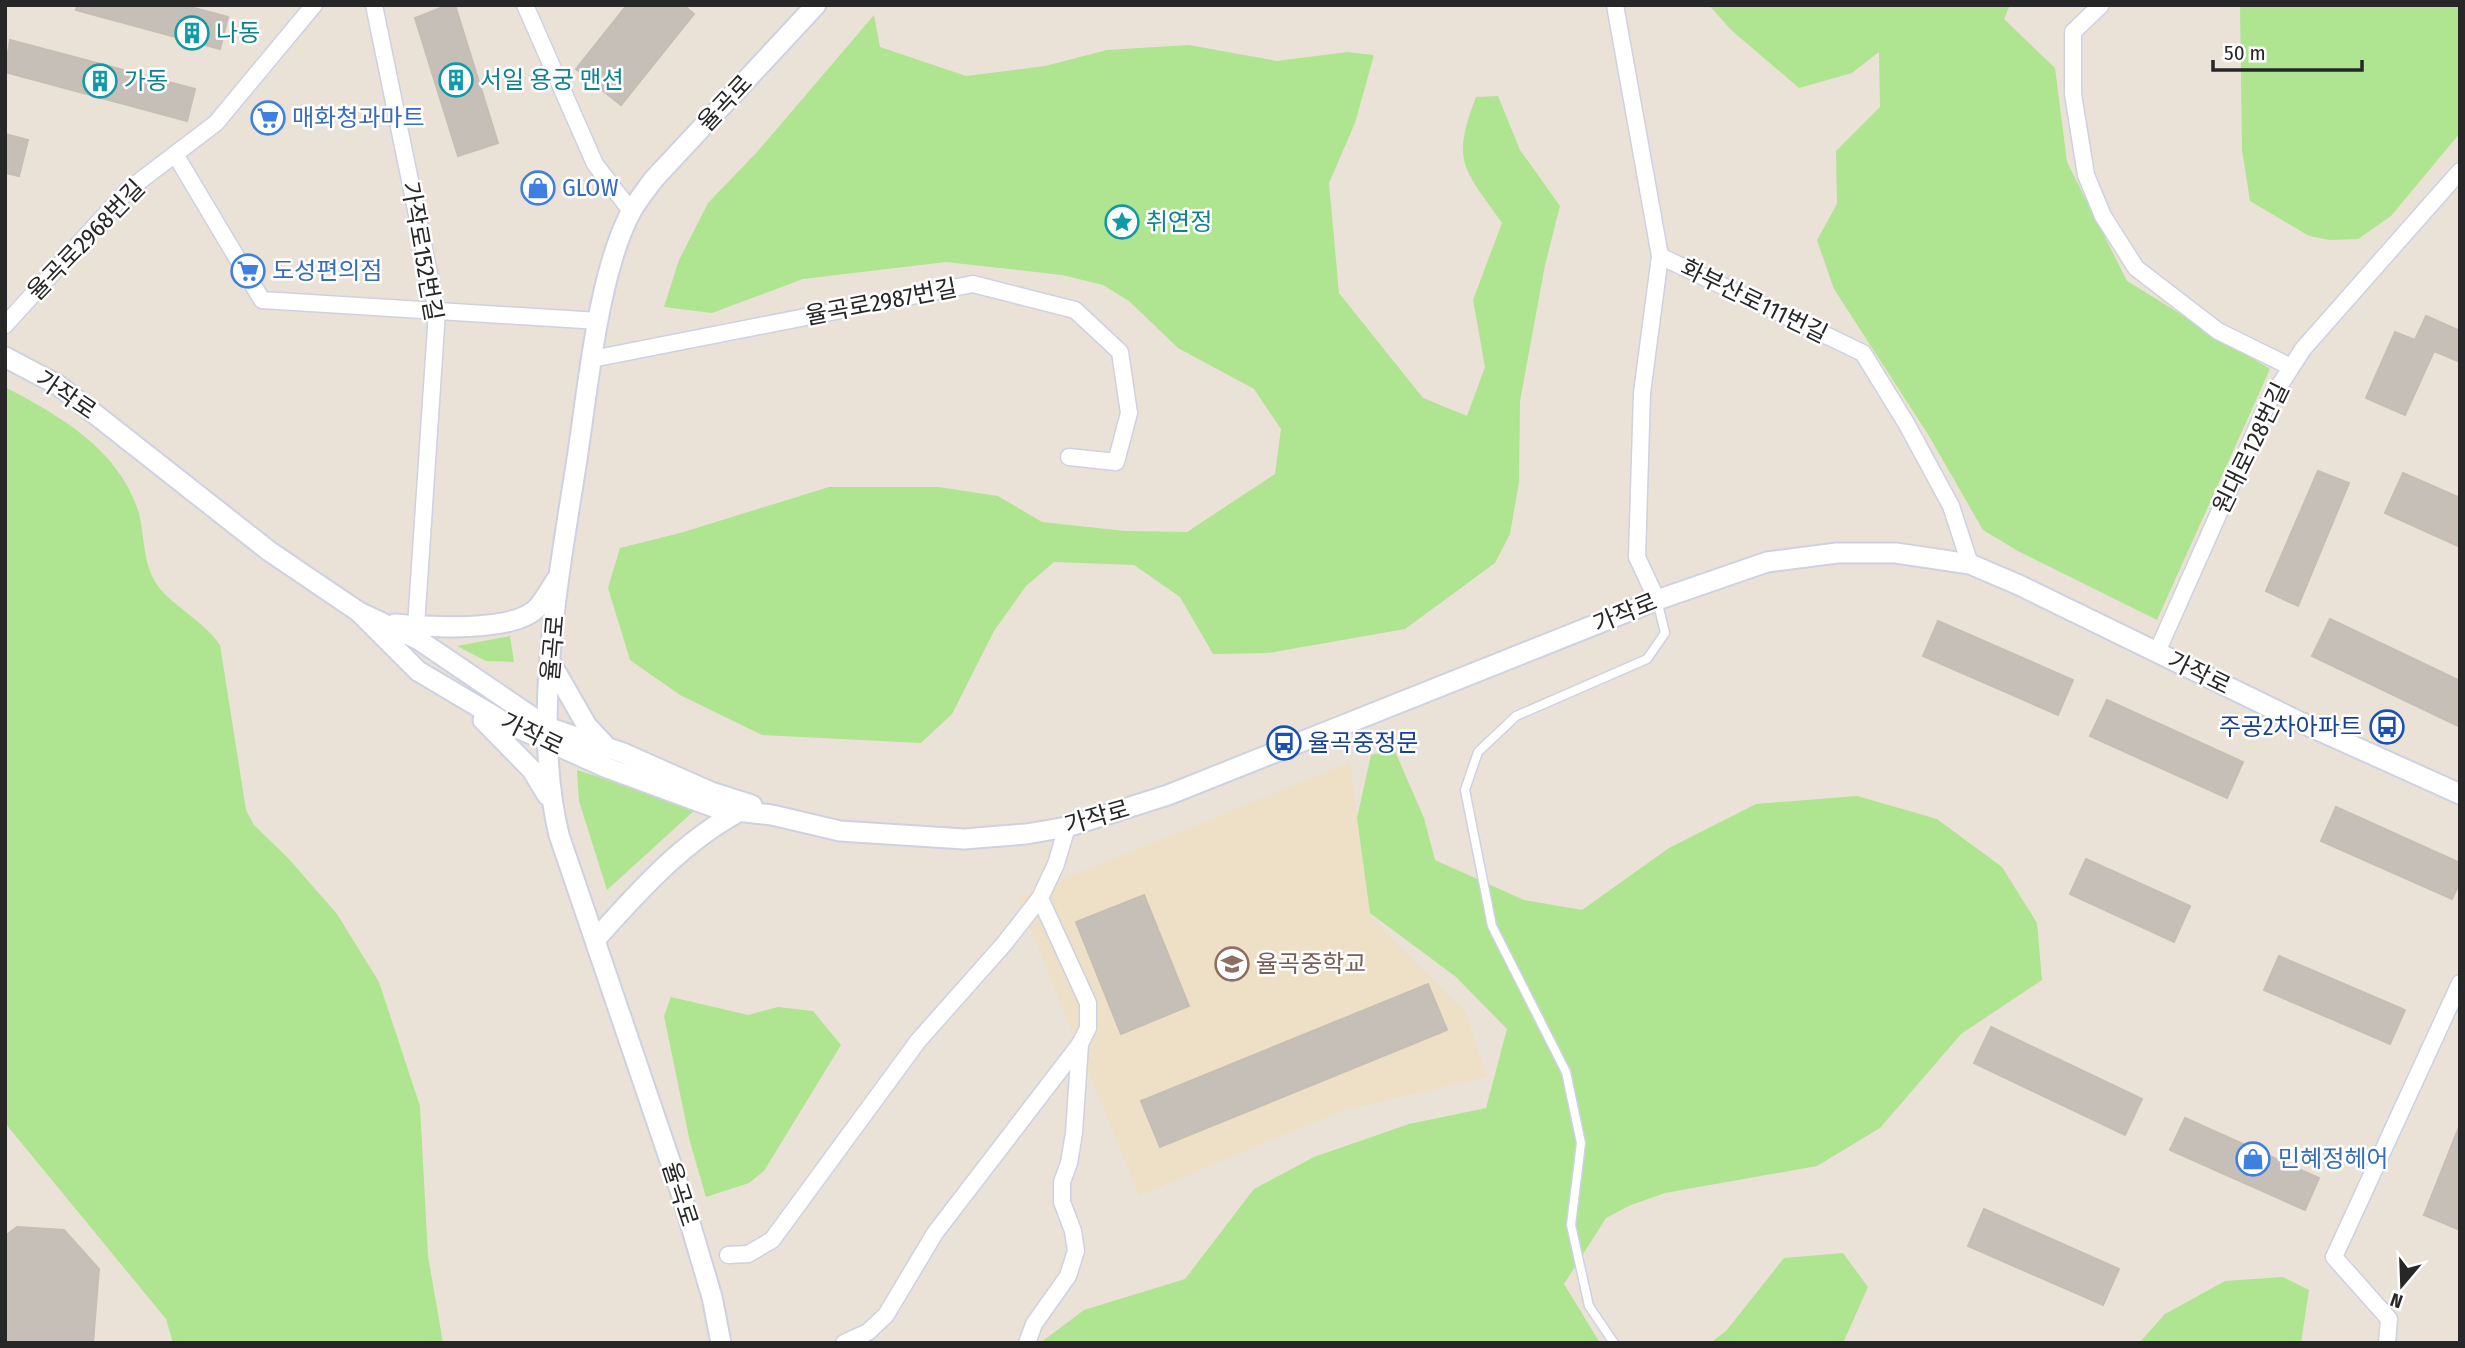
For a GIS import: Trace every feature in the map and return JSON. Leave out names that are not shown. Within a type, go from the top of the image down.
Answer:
[{"type":"street","name":"율곡로2968번길","points":[[5,325],[128,191],[216,123],[314,5]]},
{"type":"street","name":"가작로152번길","points":[[373,5],[437,312],[416,626]]},
{"type":"street","points":[[526,5],[595,164],[631,211]]},
{"type":"street","name":"율곡로","points":[[721,1343],[712,1297],[682,1196],[559,835],[551,800],[547,735],[559,576],[592,359],[613,261],[631,211],[653,180],[816,5]]},
{"type":"street","name":"화부산로111번길","points":[[1615,5],[1660,256],[1863,353],[1906,423],[1951,506],[1970,564]]},
{"type":"street","points":[[2101,5],[2073,32],[2073,94],[2086,175],[2104,216],[2136,268],[2218,331],[2291,367]]},
{"type":"street","points":[[175,154],[262,300],[599,321]]},
{"type":"street","name":"원대로128번길","points":[[2157,652],[2267,405],[2303,349],[2460,171]]},
{"type":"street","points":[[1657,600],[1637,557],[1642,393],[1660,256]]},
{"type":"street","name":"율곡로2987번길","points":[[592,359],[973,284],[1075,310],[1120,352],[1129,413],[1116,462],[1069,457]]},
{"type":"street","name":"가작로","points":[[5,357],[58,385],[269,551],[359,612],[419,640],[547,735],[719,809],[772,815],[840,831],[964,839],[1067,827],[1168,795],[1657,600],[1767,562],[1837,553],[1896,553],[1970,564],[2019,584],[2300,722],[2460,793]]},
{"type":"street","points":[[382,623],[468,628],[518,617],[537,609],[559,576]]},
{"type":"street","name":"가작로","points":[[359,612],[418,671],[504,722],[607,748],[772,815]]},
{"type":"street","points":[[552,665],[587,726],[607,748]]},
{"type":"street","points":[[418,671],[495,729],[532,770],[551,800]]},
{"type":"street","points":[[595,940],[665,866],[719,823],[740,811]]},
{"type":"street","points":[[728,1255],[748,1254],[772,1240],[918,1041],[1004,944],[1040,898],[1056,864],[1067,827]]},
{"type":"street","points":[[844,1343],[868,1332],[886,1315],[935,1233],[1080,1044],[1088,1028],[1088,1003],[1040,898]]},
{"type":"street","points":[[2387,1343],[2389,1319],[2334,1257],[2460,983]]},
{"type":"street","points":[[1027,1343],[1034,1324],[1068,1276],[1076,1251],[1073,1231],[1062,1202],[1062,1182],[1069,1163],[1074,1133],[1080,1044]]},
{"type":"lane","points":[[1614,1343],[1589,1306],[1571,1225],[1581,1143],[1566,1072],[1492,926],[1465,790],[1478,752],[1516,716],[1647,659],[1665,633],[1657,600]]},
{"type":"shaded area","name":"율곡중학교","points":[[1350,762],[1371,917],[1466,1012],[1487,1077],[1341,1111],[1139,1196],[1018,898]]},
{"type":"green space","points":[[1709,5],[2010,5],[2004,19],[2055,68],[2067,162],[2127,281],[2270,369],[2157,620],[2018,551],[1983,530],[1929,436],[1834,289],[1817,240],[1837,204],[1836,151],[1880,107],[1879,52],[1852,73],[1799,88],[1731,30]]},
{"type":"green space","points":[[2240,5],[2460,5],[2460,133],[2391,216],[2358,239],[2330,240],[2309,236],[2250,201],[2242,150]]},
{"type":"green space","points":[[874,15],[880,47],[966,76],[1045,66],[1107,50],[1189,45],[1277,61],[1347,52],[1374,55],[1355,123],[1329,183],[1339,293],[1423,398],[1467,416],[1485,367],[1473,300],[1502,223],[1465,165],[1464,137],[1476,97],[1498,96],[1520,150],[1560,206],[1545,265],[1520,401],[1519,482],[1510,534],[1495,563],[1405,629],[1268,653],[1213,654],[1180,597],[1134,565],[1054,562],[1026,586],[994,631],[952,714],[921,743],[762,735],[680,695],[630,660],[608,588],[620,548],[680,533],[829,487],[939,487],[998,496],[1042,522],[1125,531],[1187,532],[1275,474],[1281,429],[1254,389],[1178,348],[1129,301],[1103,285],[1062,275],[946,262],[803,279],[712,313],[664,307],[679,260],[708,203],[757,152]]},
{"type":"green space","points":[[5,387],[66,422],[84,436],[101,451],[129,488],[138,510],[151,575],[162,591],[205,628],[220,645],[246,810],[254,825],[289,859],[337,914],[379,982],[420,1106],[428,1256],[443,1343],[173,1343],[166,1319],[5,1123]]},
{"type":"green space","points":[[510,636],[514,662],[486,661],[457,646]]},
{"type":"green space","points":[[1394,749],[1424,818],[1435,860],[1524,900],[1582,910],[1669,848],[1756,804],[1857,796],[1937,819],[2002,867],[2037,923],[2042,980],[1961,1034],[1880,1128],[1817,1166],[1665,1193],[1631,1205],[1606,1218],[1564,1284],[1600,1343],[1040,1343],[1084,1310],[1185,1279],[1254,1189],[1314,1157],[1409,1124],[1486,1108],[1507,1029],[1456,977],[1370,913],[1357,818],[1371,755]]},
{"type":"green space","points":[[577,770],[697,808],[607,890],[579,801]]},
{"type":"green space","points":[[671,997],[748,1015],[778,1007],[813,1011],[841,1045],[764,1171],[749,1183],[706,1197],[690,1142],[664,1016]]},
{"type":"green space","points":[[1843,1253],[1868,1287],[1843,1343],[1710,1343],[1726,1331],[1784,1258]]},
{"type":"green space","points":[[2283,1277],[2309,1290],[2301,1343],[2139,1343],[2165,1314],[2225,1281]]},
{"type":"building","name":"나동","points":[[77,5],[183,5],[228,17],[220,49],[76,10]]},
{"type":"building","name":"서일 용궁 맨션","points":[[448,5],[455,5],[498,143],[458,156],[415,18]]},
{"type":"building","points":[[627,5],[683,5],[694,14],[621,105],[576,69]]},
{"type":"building","name":"가동","points":[[10,40],[195,89],[187,121],[5,72]]},
{"type":"building","points":[[5,134],[28,140],[19,176],[5,173]]},
{"type":"building","points":[[2426,316],[2460,331],[2460,362],[2434,351],[2405,415],[2366,398],[2395,332],[2415,340]]},
{"type":"building","points":[[2318,471],[2349,483],[2298,606],[2266,591]]},
{"type":"building","points":[[2403,473],[2460,498],[2460,547],[2385,513]]},
{"type":"building","points":[[2330,619],[2460,681],[2460,727],[2312,656]]},
{"type":"building","points":[[1938,621],[2073,680],[2058,715],[1923,656]]},
{"type":"building","points":[[2107,700],[2243,762],[2227,798],[2090,736]]},
{"type":"building","points":[[2336,807],[2460,863],[2460,882],[2452,899],[2321,841]]},
{"type":"building","points":[[2086,859],[2190,906],[2174,942],[2070,894]]},
{"type":"building","points":[[1144,895],[1189,1006],[1121,1034],[1076,922]]},
{"type":"building","points":[[2279,956],[2405,1010],[2390,1044],[2264,990]]},
{"type":"building","points":[[1428,984],[1447,1030],[1160,1147],[1141,1101]]},
{"type":"building","points":[[1991,1027],[2142,1099],[2125,1135],[1974,1063]]},
{"type":"building","points":[[2185,1118],[2319,1178],[2305,1210],[2170,1150]]},
{"type":"building","points":[[2460,1127],[2460,1230],[2424,1215]]},
{"type":"building","points":[[1984,1209],[2119,1269],[2103,1305],[1968,1246]]},
{"type":"building","points":[[17,1227],[64,1230],[99,1269],[93,1343],[5,1343],[5,1236]]},
{"type":"place","name":"나동","points":[[192,33]]},
{"type":"place","name":"서일 용궁 맨션","points":[[456,80]]},
{"type":"place","name":"가동","points":[[100,81]]},
{"type":"place","name":"매화청과마트","points":[[268,118]]},
{"type":"place","name":"GLOW","points":[[538,188]]},
{"type":"place","name":"취연정","points":[[1122,222]]},
{"type":"place","name":"도성편의점","points":[[248,271]]},
{"type":"place","name":"주공2차아파트","points":[[2387,727]]},
{"type":"place","name":"율곡중정문","points":[[1284,743]]},
{"type":"place","name":"율곡중학교","points":[[1232,964]]},
{"type":"place","name":"민혜정헤어","points":[[2253,1159]]}]
